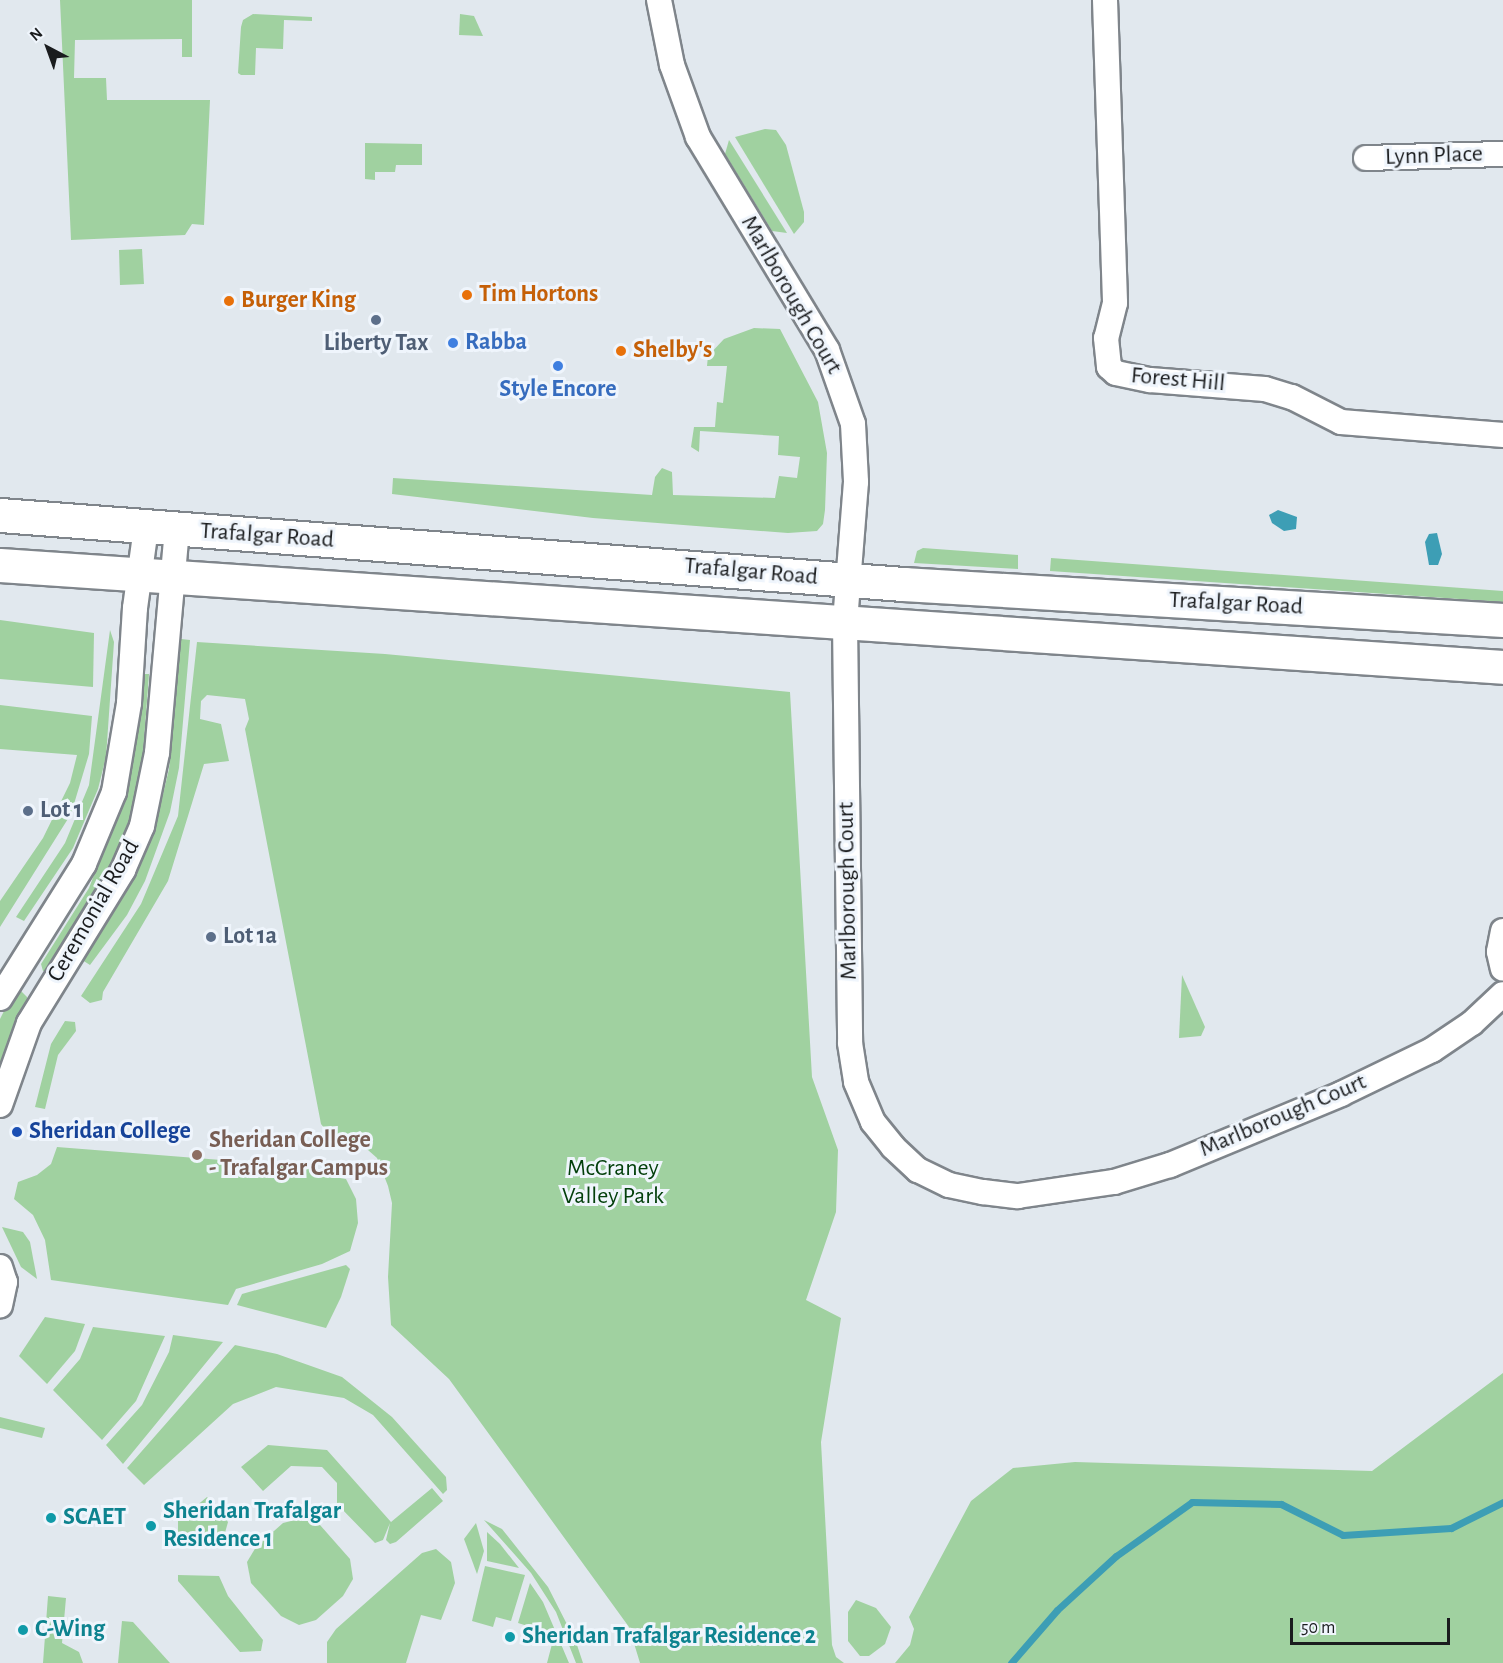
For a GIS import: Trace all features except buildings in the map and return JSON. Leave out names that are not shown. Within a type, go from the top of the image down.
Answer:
[{"type":"main road","name":"Trafalgar Road","points":[[0,515],[846,580],[1503,620]]},
{"type":"main road","name":"Trafalgar Road","points":[[0,566],[1503,667]]},
{"type":"street","name":"Marlborough Court","points":[[659,0],[677,83],[699,137],[827,350],[842,385],[853,423],[856,482],[846,580],[845,622],[850,1043],[856,1082],[873,1122],[893,1148],[918,1170],[949,1185],[1018,1196],[1114,1182],[1170,1164],[1341,1094],[1432,1050],[1472,1023],[1503,994]]},
{"type":"street","name":"Forest Hill","points":[[1105,0],[1115,303],[1106,338],[1109,367],[1127,376],[1150,380],[1265,389],[1301,401],[1341,422],[1503,435]]},
{"type":"street","name":"Lynn Place","points":[[1366,158],[1503,154]]},
{"type":"street","name":"Ceremonial Road","points":[[0,998],[84,864],[114,792],[129,703],[156,576],[162,529]]},
{"type":"street","name":"Ceremonial Road","points":[[0,1105],[29,1023],[123,870],[142,826],[157,753],[156,576]]},
{"type":"street","points":[[1503,930],[1499,952],[1503,969]]},
{"type":"street","points":[[0,1267],[5,1293],[0,1305]]},
{"type":"green space","points":[[60,0],[192,0],[192,57],[182,57],[182,39],[75,40],[74,78],[106,78],[107,100],[210,100],[204,225],[192,224],[185,235],[71,240]]},
{"type":"green space","points":[[253,14],[312,17],[312,21],[284,20],[283,49],[256,48],[255,75],[241,75],[238,73],[241,27],[243,20]]},
{"type":"green space","points":[[460,14],[474,16],[483,36],[459,35]]},
{"type":"green space","points":[[765,129],[776,130],[786,145],[804,212],[804,222],[794,234],[735,137]]},
{"type":"green space","points":[[729,140],[787,233],[772,231],[725,154]]},
{"type":"green space","points":[[365,143],[422,144],[422,165],[396,165],[395,172],[375,172],[375,180],[365,179]]},
{"type":"green space","points":[[142,249],[144,284],[120,285],[119,250]]},
{"type":"green space","points":[[754,328],[780,329],[818,402],[827,453],[825,510],[823,524],[817,531],[788,533],[593,518],[392,494],[393,478],[652,495],[655,477],[662,468],[672,472],[673,495],[775,498],[779,476],[797,478],[800,457],[778,455],[779,436],[700,431],[699,452],[691,447],[694,427],[715,427],[717,402],[723,403],[727,366],[707,366],[708,356],[724,339]]},
{"type":"green space","points":[[923,548],[1018,555],[1018,569],[914,563],[917,551]]},
{"type":"green space","points":[[1051,558],[1503,591],[1503,602],[1050,571]]},
{"type":"green space","points":[[0,620],[94,633],[93,687],[0,679]]},
{"type":"green space","points":[[110,630],[114,642],[106,757],[98,789],[73,848],[24,921],[16,917],[65,843],[89,785]]},
{"type":"green space","points":[[181,639],[190,640],[179,768],[170,812],[145,881],[127,915],[90,965],[79,958],[151,835],[159,811],[169,769]]},
{"type":"green space","name":"McCraney Valley Park","points":[[197,642],[385,654],[790,692],[812,1077],[838,1150],[836,1212],[806,1300],[841,1318],[821,1442],[832,1645],[836,1657],[844,1663],[640,1663],[629,1627],[449,1379],[391,1325],[388,1277],[392,1203],[377,1158],[368,1150],[332,1138],[321,1124],[245,729],[249,719],[245,699],[207,695],[201,701],[200,719],[221,724],[229,761],[204,764],[168,881],[103,992],[102,1000],[90,1003],[81,996],[141,904],[178,816]]},
{"type":"green space","points":[[141,674],[149,674],[140,794],[128,843],[47,971],[43,971],[41,964],[89,888],[128,788]]},
{"type":"green space","points":[[0,705],[92,716],[89,754],[71,814],[0,927],[0,901],[43,838],[70,783],[77,755],[0,749]]},
{"type":"green space","points":[[1182,975],[1205,1027],[1201,1036],[1179,1038]]},
{"type":"green space","points":[[21,991],[27,997],[27,1005],[0,1063],[0,1019],[13,993]]},
{"type":"green space","points":[[65,1021],[75,1022],[76,1031],[58,1055],[45,1109],[35,1107],[51,1044]]},
{"type":"green space","points":[[57,1147],[310,1167],[310,1173],[346,1179],[356,1199],[358,1223],[350,1251],[322,1264],[236,1289],[228,1305],[51,1280],[45,1240],[33,1215],[14,1199],[18,1182],[37,1175],[51,1164]]},
{"type":"green space","points":[[2,1227],[23,1232],[30,1242],[37,1279],[21,1267]]},
{"type":"green space","points":[[346,1265],[350,1269],[341,1297],[326,1328],[237,1305],[242,1294]]},
{"type":"green space","points":[[45,1317],[85,1324],[75,1351],[47,1384],[19,1356]]},
{"type":"green space","points":[[93,1327],[165,1336],[136,1401],[102,1440],[53,1390],[80,1359]]},
{"type":"green space","points":[[173,1335],[223,1342],[123,1464],[106,1445],[142,1405],[169,1352]]},
{"type":"green space","points":[[235,1345],[277,1354],[342,1377],[392,1417],[446,1477],[447,1490],[443,1494],[373,1415],[344,1398],[276,1387],[233,1404],[144,1485],[127,1468]]},
{"type":"green space","points":[[1503,1373],[1503,1663],[895,1663],[910,1645],[914,1629],[909,1617],[971,1501],[1013,1468],[1075,1462],[1372,1471]]},
{"type":"green space","points":[[0,1417],[45,1428],[42,1438],[0,1428]]},
{"type":"green space","points":[[268,1445],[327,1450],[391,1522],[432,1488],[443,1501],[396,1542],[390,1544],[386,1540],[390,1523],[383,1540],[375,1543],[337,1504],[337,1483],[322,1467],[291,1466],[263,1491],[241,1467]]},
{"type":"green space","points":[[207,1497],[228,1522],[223,1540],[178,1535],[178,1521]]},
{"type":"green space","points":[[303,1518],[320,1525],[350,1559],[353,1579],[343,1596],[316,1620],[299,1625],[281,1616],[251,1583],[247,1562],[256,1547],[283,1523]]},
{"type":"green space","points":[[484,1520],[502,1529],[548,1587],[576,1642],[583,1663],[576,1663],[556,1612],[531,1573]]},
{"type":"green space","points":[[476,1523],[484,1551],[477,1574],[464,1539]]},
{"type":"green space","points":[[487,1532],[500,1544],[519,1568],[487,1561]]},
{"type":"green space","points":[[436,1549],[451,1562],[455,1583],[441,1620],[421,1615],[406,1663],[327,1663],[327,1642],[336,1629],[422,1553]]},
{"type":"green space","points":[[485,1566],[525,1575],[511,1621],[496,1617],[493,1627],[472,1621]]},
{"type":"green space","points":[[178,1575],[219,1576],[228,1596],[263,1640],[261,1651],[240,1652],[178,1581]]},
{"type":"green space","points":[[530,1583],[543,1602],[569,1663],[547,1663],[552,1644],[544,1642],[547,1632],[518,1623]]},
{"type":"green space","points":[[48,1596],[66,1598],[62,1643],[79,1652],[83,1663],[43,1663]]},
{"type":"green space","points":[[856,1600],[876,1608],[891,1627],[885,1644],[869,1656],[860,1656],[848,1641],[848,1612]]},
{"type":"green space","points":[[122,1621],[133,1622],[170,1663],[118,1663]]},
{"type":"water","points":[[1278,510],[1297,517],[1296,529],[1284,531],[1272,523],[1269,515]]},
{"type":"water","points":[[1437,533],[1442,554],[1438,565],[1429,565],[1425,542],[1429,534]]},
{"type":"waterway","points":[[1011,1663],[1057,1610],[1116,1556],[1192,1502],[1281,1504],[1343,1535],[1451,1528],[1503,1502]]},
{"type":"place","name":"Tim Hortons","points":[[467,295]]},
{"type":"place","name":"Burger King","points":[[229,301]]},
{"type":"place","name":"Liberty Tax","points":[[376,320]]},
{"type":"place","name":"Rabba","points":[[453,343]]},
{"type":"place","name":"Shelby's","points":[[621,351]]},
{"type":"place","name":"Style Encore","points":[[558,366]]},
{"type":"place","name":"Lot 1","points":[[28,811]]},
{"type":"place","name":"Lot 1a","points":[[211,937]]},
{"type":"place","name":"Sheridan College","points":[[17,1132]]},
{"type":"place","name":"Sheridan College - Trafalgar Campus","points":[[197,1155]]},
{"type":"place","name":"SCAET","points":[[51,1518]]},
{"type":"place","name":"Sheridan Trafalgar Residence 1","points":[[151,1526]]},
{"type":"place","name":"C-Wing","points":[[23,1630]]},
{"type":"place","name":"Sheridan Trafalgar Residence 2","points":[[510,1637]]}]
